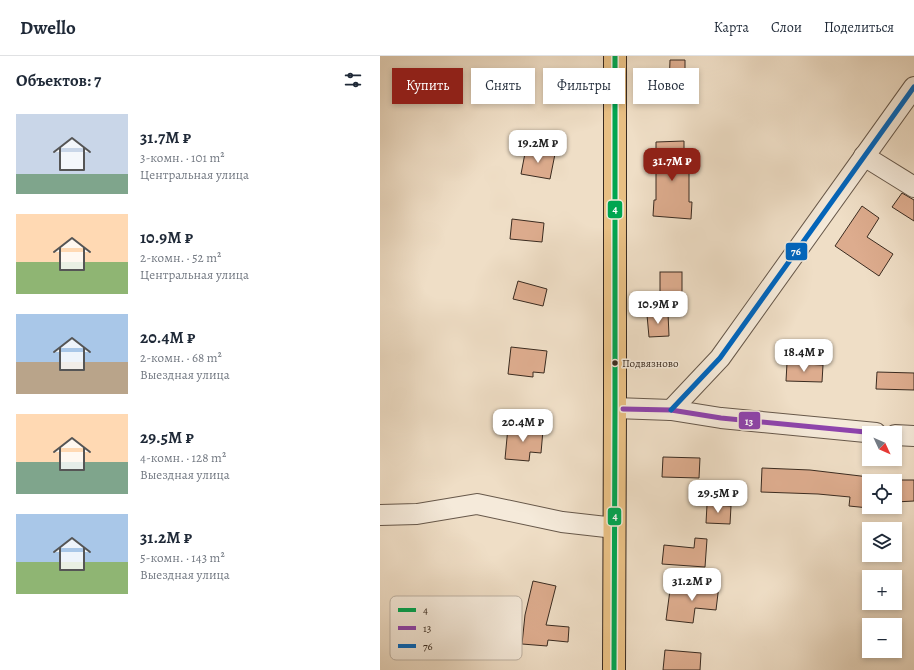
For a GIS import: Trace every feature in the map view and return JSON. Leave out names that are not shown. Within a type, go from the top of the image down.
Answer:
[{"type":"main road","points":[[614,670],[615,56]]},
{"type":"street","points":[[671,410],[720,358],[914,87]]},
{"type":"street","points":[[864,156],[914,187]]},
{"type":"street","points":[[615,408],[671,410],[721,418],[862,432]]},
{"type":"street","points":[[902,435],[914,436]]},
{"type":"street","points":[[380,515],[417,514],[477,504],[562,522],[615,528]]},
{"type":"building","points":[[670,60],[685,60],[685,68],[670,68]]},
{"type":"building","points":[[684,141],[684,166],[689,166],[689,202],[692,202],[691,219],[653,216],[654,200],[656,200],[656,142]]},
{"type":"building","points":[[526,148],[555,154],[550,179],[521,174]]},
{"type":"building","points":[[902,193],[914,200],[914,221],[892,207]]},
{"type":"building","points":[[862,206],[879,218],[867,237],[893,254],[879,276],[835,246]]},
{"type":"building","points":[[512,219],[544,223],[542,242],[510,239]]},
{"type":"building","points":[[660,272],[682,272],[682,294],[660,294]]},
{"type":"building","points":[[518,281],[547,289],[543,306],[513,299]]},
{"type":"building","points":[[668,313],[669,336],[649,337],[647,315]]},
{"type":"building","points":[[511,347],[547,351],[544,373],[533,372],[533,377],[508,374]]},
{"type":"building","points":[[787,363],[823,365],[822,382],[786,381]]},
{"type":"building","points":[[877,372],[914,373],[914,390],[876,389]]},
{"type":"building","points":[[508,427],[543,430],[541,453],[530,452],[529,461],[505,459]]},
{"type":"building","points":[[663,457],[700,458],[699,478],[662,477]]},
{"type":"building","points":[[762,468],[810,470],[862,476],[862,507],[849,506],[850,497],[818,494],[761,492]]},
{"type":"building","points":[[902,480],[914,480],[914,501],[902,502]]},
{"type":"building","points":[[707,505],[731,506],[730,524],[706,523]]},
{"type":"building","points":[[695,538],[707,539],[705,567],[662,564],[664,545],[694,548]]},
{"type":"building","points":[[533,581],[556,586],[546,625],[569,627],[568,642],[548,640],[547,646],[522,644],[525,615]]},
{"type":"building","points":[[697,582],[719,585],[716,610],[695,608],[693,623],[666,620],[670,590],[696,593]]},
{"type":"building","points":[[665,650],[701,653],[700,670],[663,670]]},
{"type":"transit line","name":"4","points":[[614,670],[615,56]]},
{"type":"transit line","name":"76","points":[[671,410],[720,358],[914,87]]},
{"type":"transit line","name":"13","points":[[623,409],[671,410],[721,418],[862,432]]},
{"type":"place","name":"Подвязново","points":[[615,363]]}]
